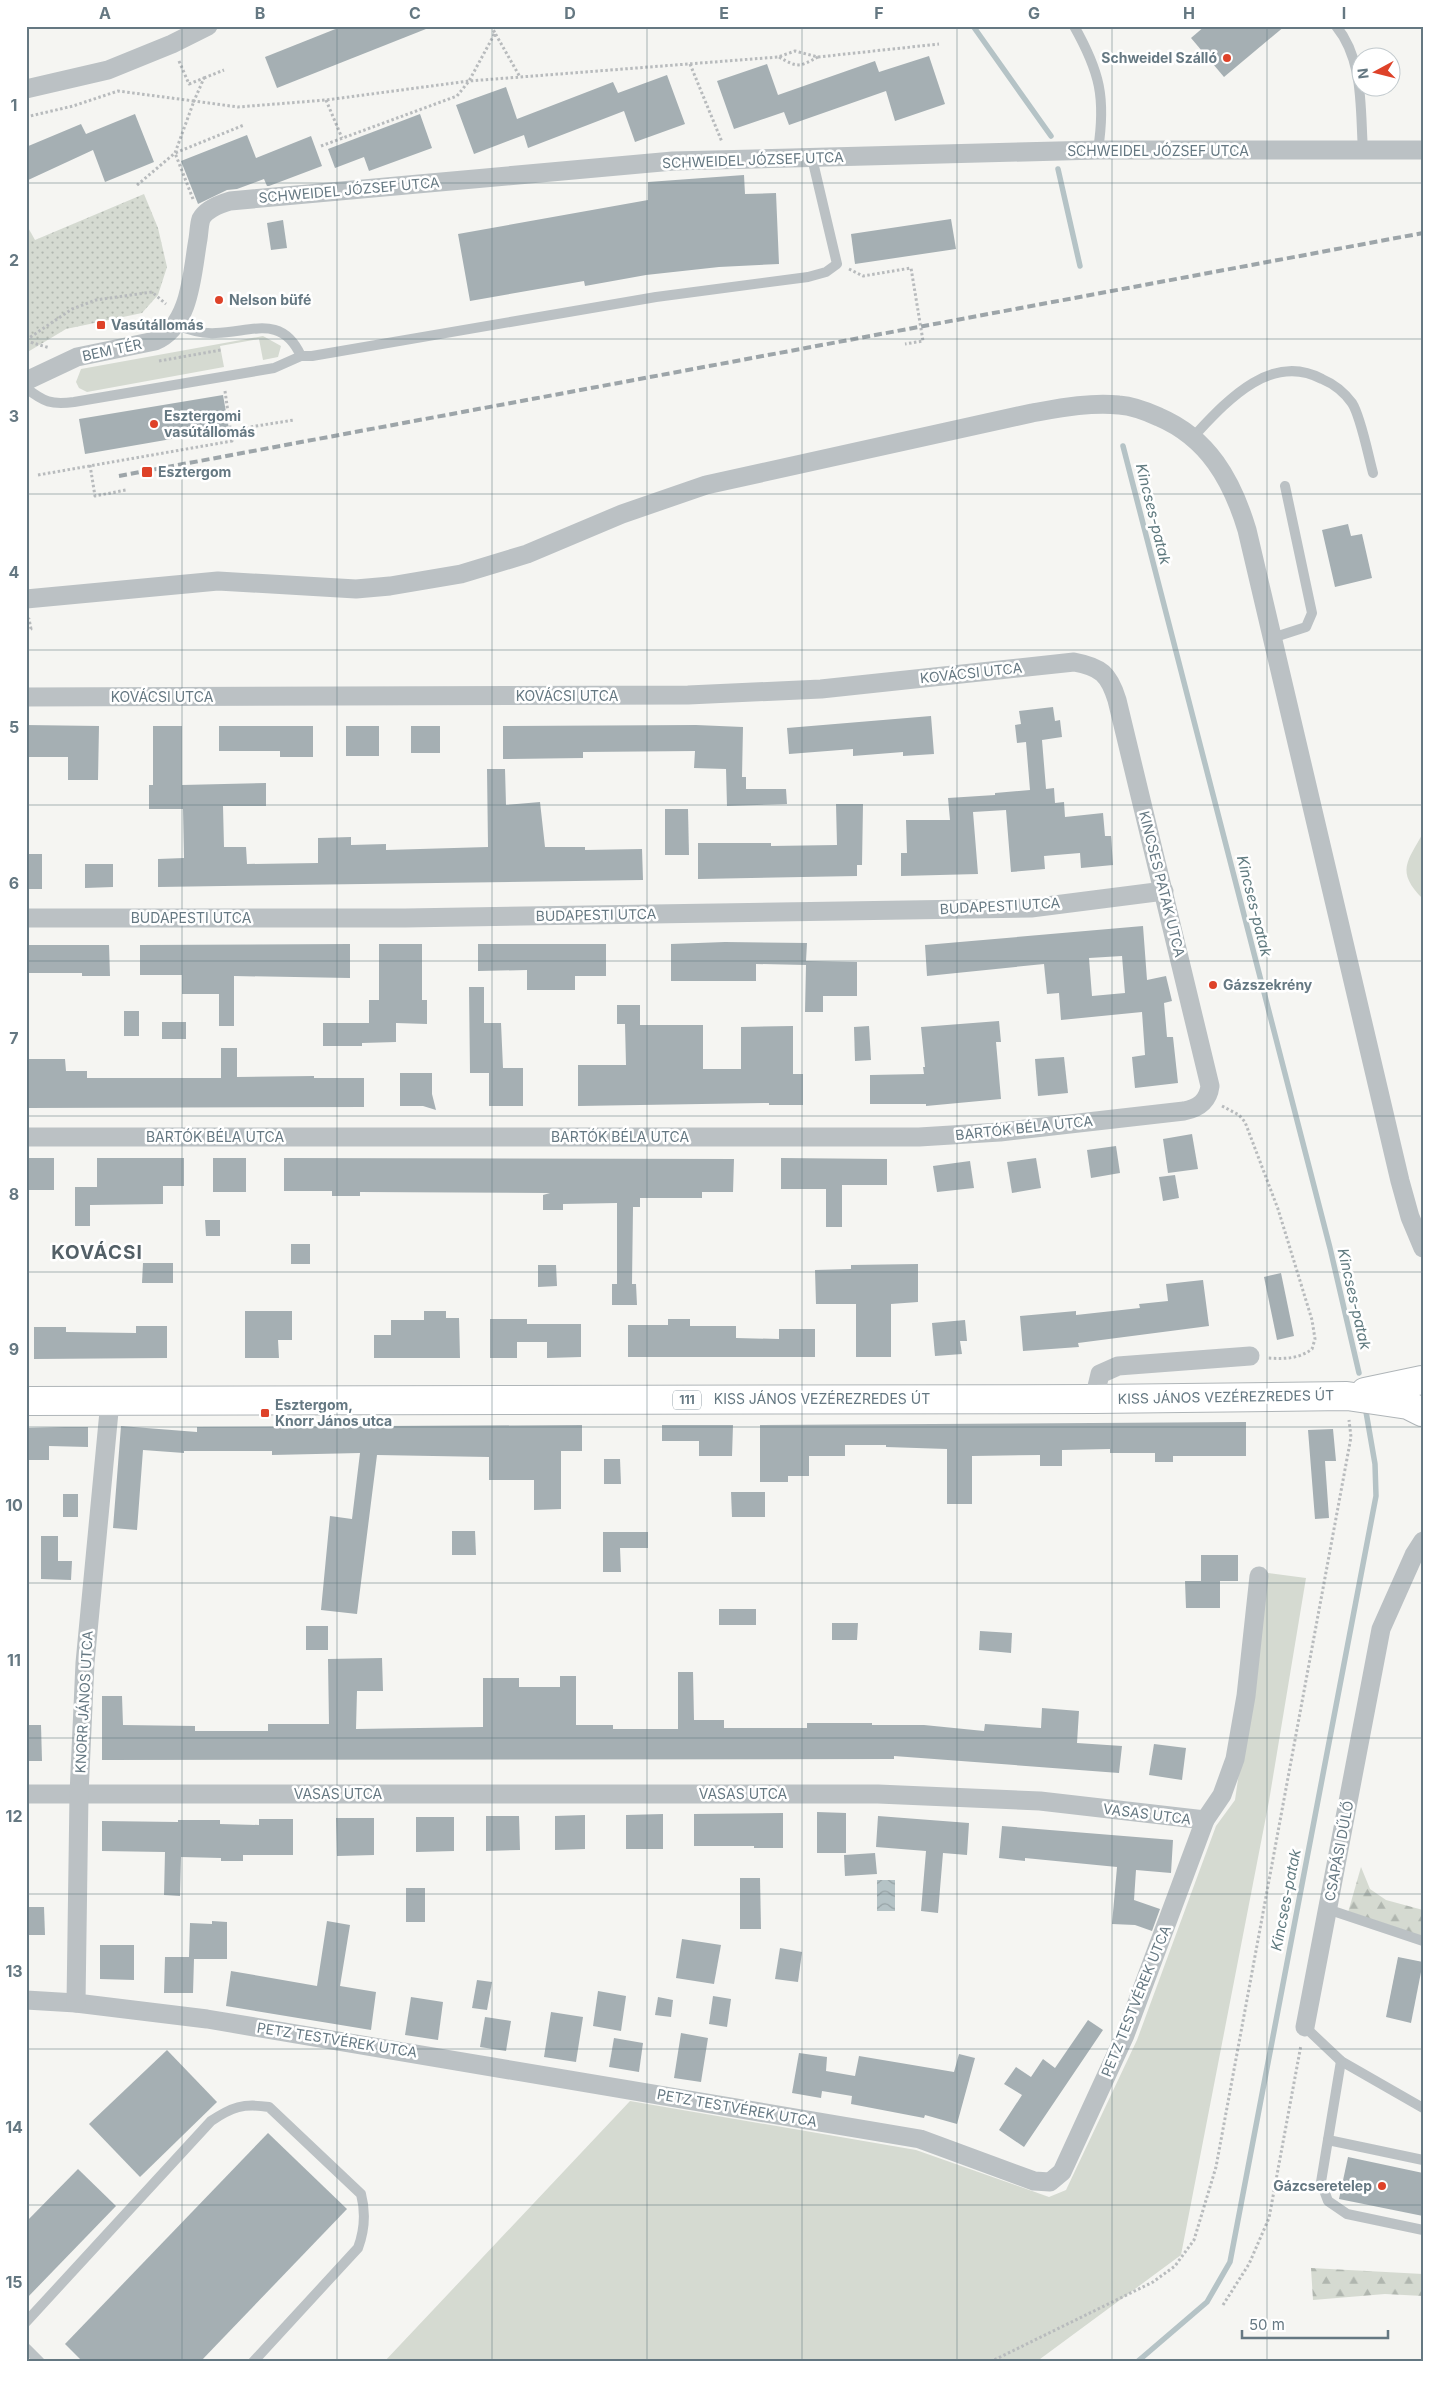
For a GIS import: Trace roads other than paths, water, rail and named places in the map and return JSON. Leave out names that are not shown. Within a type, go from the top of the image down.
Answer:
[{"type":"main road","name":"KISS JÁNOS VEZÉREZREDES ÚT","points":[[26,1401],[1094,1399],[1347,1396],[1385,1394],[1422,1379]]},
{"type":"main road","name":"111","points":[[1422,1379],[1419,1401],[1422,1412]]},
{"type":"main road","name":"KISS JÁNOS VEZÉREZREDES ÚT","points":[[1385,1394],[1422,1412]]},
{"type":"street","points":[[26,89],[108,70],[172,44],[208,26]]},
{"type":"street","name":"SCHWEIDEL JÓZSEF UTCA","points":[[177,320],[188,297],[202,218],[214,206],[230,201],[673,161],[1098,150],[1423,150]]},
{"type":"street","name":"BEM TÉR","points":[[26,381],[77,358],[154,341],[165,335],[177,320]]},
{"type":"street","points":[[26,599],[218,581],[260,582],[356,590],[390,586],[461,574],[544,548],[636,508],[706,485],[1065,407],[1119,404],[1138,408],[1171,422],[1193,437],[1221,469],[1236,496],[1247,530],[1400,1181],[1410,1217],[1423,1248]]},
{"type":"street","name":"KOVÁCSI UTCA","points":[[26,697],[688,695],[821,689],[1074,662],[1092,665],[1104,672]]},
{"type":"street","name":"KINCSES PATAK UTCA","points":[[1104,672],[1112,684],[1117,700],[1210,1079],[1207,1098]]},
{"type":"street","name":"BUDAPESTI UTCA","points":[[26,918],[405,918],[1031,908],[1164,891]]},
{"type":"street","name":"BARTÓK BÉLA UTCA","points":[[26,1138],[936,1136],[1000,1132],[1184,1111],[1198,1107],[1207,1098]]},
{"type":"street","points":[[1094,1399],[1100,1374],[1118,1366],[1250,1356]]},
{"type":"street","name":"KNORR JÁNOS UTCA","points":[[76,2004],[79,1794],[85,1663],[110,1401]]},
{"type":"street","name":"CSAPÁSI DŰLŐ","points":[[1305,2027],[1381,1629],[1410,1564],[1423,1541]]},
{"type":"street","name":"VASAS UTCA","points":[[26,1794],[878,1794],[1040,1801],[1205,1820],[1222,1795],[1235,1759],[1246,1696],[1259,1576]]},
{"type":"street","name":"PETZ TESTVÉREK UTCA","points":[[26,2000],[207,2018],[920,2140],[1034,2181],[1050,2182],[1062,2172],[1126,2035],[1205,1820]]},
{"type":"lane","points":[[1074,26],[1097,74],[1102,123],[1098,150]]},
{"type":"lane","points":[[1336,26],[1347,40],[1356,62],[1363,150]]},
{"type":"lane","points":[[26,388],[47,402],[65,403],[274,368],[301,356],[312,356],[656,297],[808,277],[826,272],[838,264],[812,158]]},
{"type":"lane","points":[[177,320],[204,333],[273,329],[290,337],[301,356]]},
{"type":"lane","points":[[1193,437],[1224,405],[1244,388],[1272,375],[1303,372],[1329,382],[1342,391],[1353,404],[1373,472]]},
{"type":"lane","points":[[1272,638],[1306,627],[1312,613],[1284,486]]},
{"type":"lane","points":[[1327,1909],[1423,1941]]},
{"type":"lane","points":[[1305,2027],[1341,2061],[1423,2108]]},
{"type":"lane","points":[[1341,2061],[1321,2182],[1328,2201],[1347,2214],[1423,2230]]},
{"type":"lane","points":[[26,2322],[210,2121],[230,2108],[254,2105],[269,2107],[361,2194],[364,2208],[364,2231],[358,2248],[253,2362]]},
{"type":"lane","points":[[1328,2140],[1423,2160]]},
{"type":"lane","points":[[26,2348],[40,2362]]},
{"type":"water","points":[[877,1880],[895,1880],[895,1911],[877,1911]]},
{"type":"waterway","name":"Kincses-patak","points":[[973,26],[1051,136]]},
{"type":"waterway","name":"Kincses-patak","points":[[1058,169],[1080,266]]},
{"type":"waterway","name":"Kincses-patak","points":[[1123,446],[1330,1248],[1359,1373]]},
{"type":"waterway","name":"Kincses-patak","points":[[1137,2362],[1207,2302],[1230,2262],[1376,1496],[1375,1464],[1365,1406]]},
{"type":"railway","points":[[119,476],[1423,233]]},
{"type":"place","name":"Schweidel Szálló","points":[[1227,58]]},
{"type":"place","name":"Nelson büfé","points":[[219,300]]},
{"type":"place","name":"Vasútállomás","points":[[101,325]]},
{"type":"place","name":"Esztergomi vasútállomás","points":[[154,424]]},
{"type":"place","name":"Esztergom","points":[[147,472]]},
{"type":"place","name":"Gázszekrény","points":[[1213,985]]},
{"type":"place","name":"Esztergom, Knorr János utca","points":[[265,1413]]},
{"type":"place","name":"Gázcseretelep","points":[[1382,2186]]},
{"type":"district","name":"KOVÁCSI","points":[[97,1252]]}]
